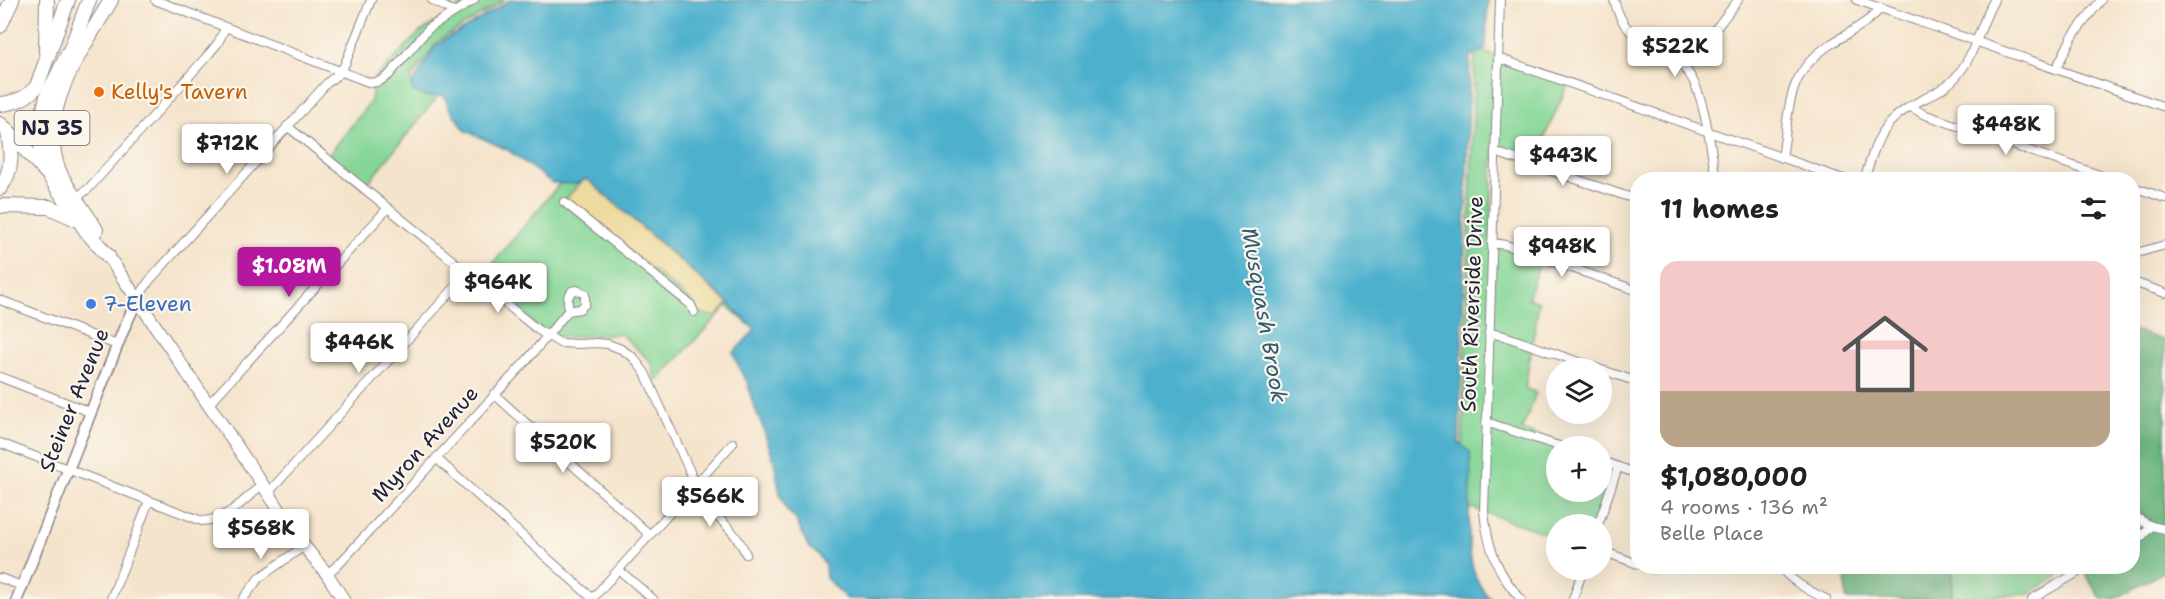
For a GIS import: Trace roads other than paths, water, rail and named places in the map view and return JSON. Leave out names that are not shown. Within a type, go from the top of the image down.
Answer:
[{"type":"highway","points":[[0,25],[6,0]]},
{"type":"highway","points":[[0,25],[12,0]]},
{"type":"highway","points":[[46,63],[47,0]]},
{"type":"highway","points":[[0,104],[19,101],[32,92],[39,82],[68,0]]},
{"type":"highway","name":"NJ 35","points":[[89,0],[76,37],[51,85],[43,108],[41,146],[48,174],[78,220],[98,247],[108,256]]},
{"type":"highway","name":"NJ 35","points":[[108,256],[94,227],[62,176],[55,157],[52,134],[54,112],[63,88],[111,0]]},
{"type":"highway","points":[[4,127],[48,174]]},
{"type":"highway","points":[[0,188],[6,180],[10,164],[11,148],[4,127]]},
{"type":"highway","points":[[0,206],[50,207],[78,220]]},
{"type":"main road","name":"NJ 35","points":[[108,256],[304,546],[327,574],[343,599]]},
{"type":"main road","name":"NJ 35","points":[[304,546],[319,578],[333,599]]},
{"type":"street","points":[[155,0],[365,82],[380,81],[389,75],[429,28],[474,0]]},
{"type":"street","name":"Steiner Avenue","points":[[17,599],[117,345],[148,281],[287,126],[327,83],[340,73],[371,0]]},
{"type":"street","points":[[432,0],[454,12]]},
{"type":"street","name":"South Riverside Drive","points":[[1500,0],[1484,511],[1486,531],[1497,566],[1510,587],[1521,599]]},
{"type":"street","points":[[1614,0],[1623,23],[1632,35],[1685,69],[1695,83],[1701,98],[1715,172]]},
{"type":"street","points":[[1685,69],[1738,0]]},
{"type":"street","points":[[1857,0],[2165,107]]},
{"type":"street","points":[[1867,172],[1880,136],[1893,117],[1954,80],[1972,53],[1994,0]]},
{"type":"street","points":[[2056,69],[2072,37],[2101,0]]},
{"type":"street","points":[[1782,158],[1794,87],[1803,68],[1818,52],[1873,17],[1881,8]]},
{"type":"street","points":[[76,198],[90,188],[208,55],[218,43],[225,28]]},
{"type":"street","points":[[1498,58],[1823,172]]},
{"type":"street","points":[[1910,106],[1923,114],[2091,172]]},
{"type":"street","points":[[287,126],[538,330],[560,342],[608,344],[633,357],[645,372],[696,485]]},
{"type":"street","points":[[1495,152],[1630,197]]},
{"type":"street","points":[[2140,189],[2165,198]]},
{"type":"street","points":[[564,202],[691,304],[694,312]]},
{"type":"street","points":[[208,405],[388,208]]},
{"type":"street","points":[[1492,243],[1506,245],[1630,288]]},
{"type":"street","points":[[2140,252],[2165,245]]},
{"type":"street","points":[[0,443],[194,519],[211,521],[265,489],[468,273]]},
{"type":"street","points":[[2140,284],[2165,293]]},
{"type":"street","points":[[0,300],[117,345]]},
{"type":"street","name":"Myron Avenue","points":[[327,574],[340,563],[548,336],[568,311]]},
{"type":"street","points":[[1489,333],[1567,358]]},
{"type":"street","points":[[1612,374],[1630,379]]},
{"type":"street","points":[[0,377],[90,412]]},
{"type":"street","points":[[494,394],[650,535]]},
{"type":"street","points":[[1486,422],[1546,442]]},
{"type":"street","points":[[436,458],[592,599],[733,443]]},
{"type":"street","points":[[1612,465],[1630,471]]},
{"type":"street","points":[[1603,514],[1618,467]]},
{"type":"street","points":[[689,492],[726,525],[742,544],[746,554]]},
{"type":"street","points":[[111,599],[149,501]]},
{"type":"street","points":[[2140,520],[2165,529]]},
{"type":"street","points":[[2140,538],[2151,525]]},
{"type":"street","points":[[243,599],[264,573],[304,546]]},
{"type":"street","points":[[1612,555],[1630,561]]},
{"type":"street","points":[[619,570],[653,599]]},
{"type":"street","points":[[1787,574],[1814,594],[1826,599]]},
{"type":"street","points":[[2032,599],[2076,574]]},
{"type":"street","points":[[0,578],[22,586]]},
{"type":"street","points":[[1573,599],[1580,580]]},
{"type":"water","name":"Musquash Brook","points":[[510,0],[1488,0],[1486,49],[1470,56],[1459,443],[1470,452],[1469,530],[1473,569],[1480,586],[1491,599],[847,599],[826,578],[825,565],[817,553],[809,548],[780,494],[774,461],[751,398],[748,383],[733,353],[755,330],[723,298],[587,179],[576,184],[552,183],[508,150],[466,131],[451,111],[443,95],[427,97],[413,91],[411,86],[435,47]]},
{"type":"place","name":"Kelly's Tavern","points":[[99,92]]},
{"type":"place","name":"7-Eleven","points":[[91,304]]}]
